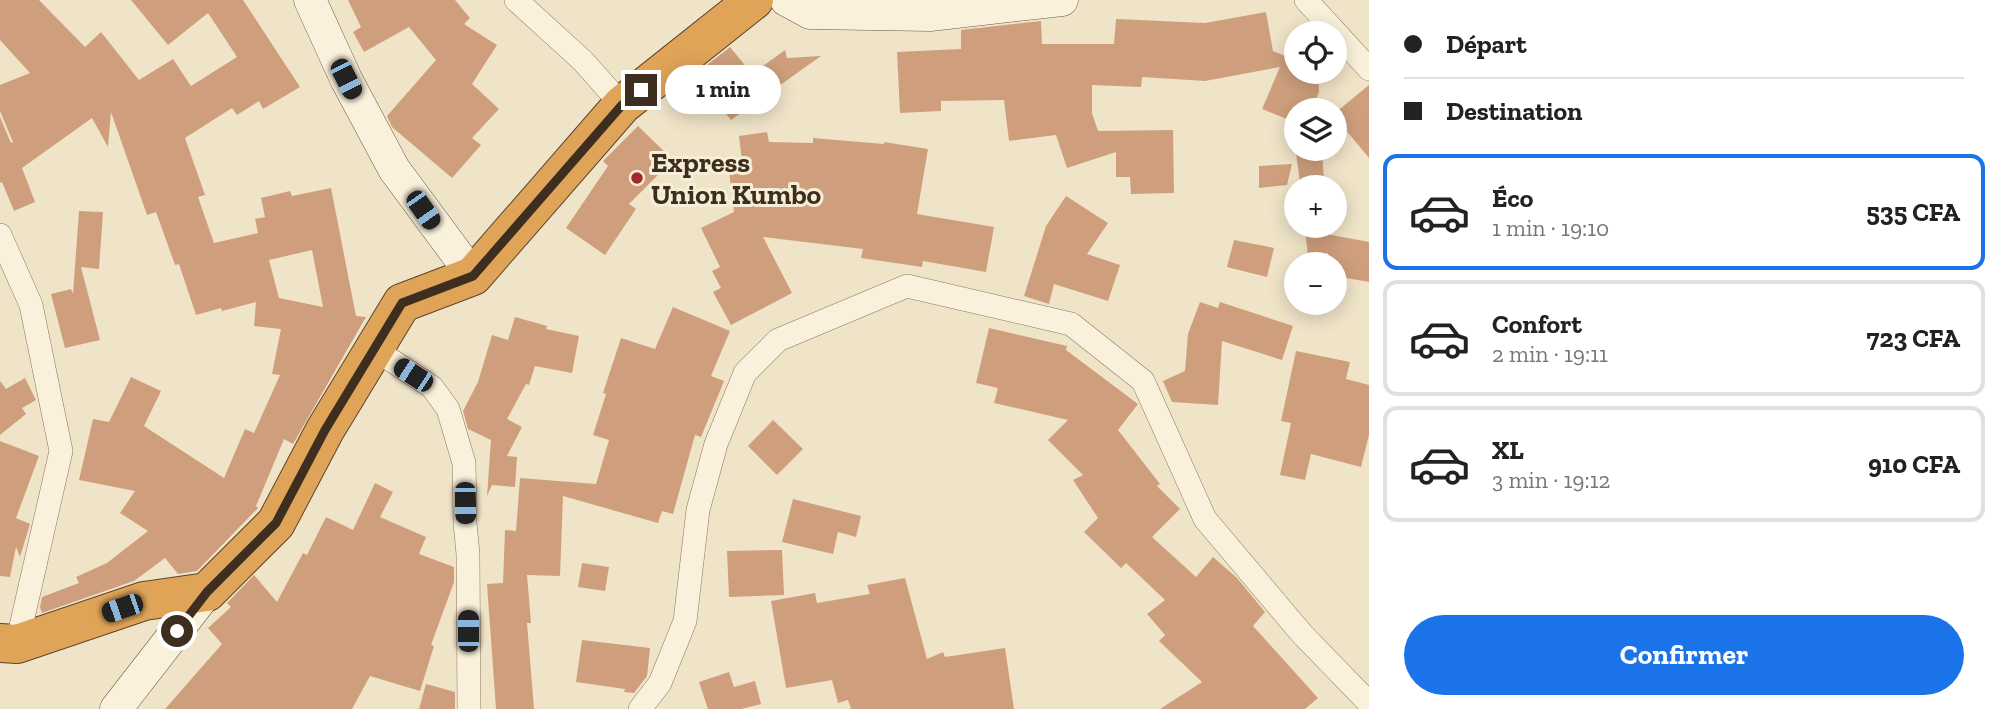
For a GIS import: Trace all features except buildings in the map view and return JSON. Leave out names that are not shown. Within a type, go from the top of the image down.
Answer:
[{"type":"highway","points":[[9,643],[144,601],[207,592],[276,523],[325,430],[402,303],[473,276],[622,105],[754,0]]},
{"type":"street","points":[[310,0],[346,79],[394,169],[473,276]]},
{"type":"street","points":[[516,0],[583,61],[622,105]]},
{"type":"street","points":[[786,0],[810,13],[930,15],[1062,0]]},
{"type":"street","points":[[1306,0],[1369,69]]},
{"type":"street","points":[[0,235],[31,305],[61,451],[9,643]]},
{"type":"street","points":[[640,709],[660,683],[685,621],[698,510],[716,444],[745,373],[778,340],[907,286],[1071,324],[1143,381],[1205,519],[1302,634],[1369,703]]},
{"type":"street","points":[[374,349],[432,387],[448,409],[464,463],[468,554],[469,709]]},
{"type":"street","points":[[116,709],[207,592]]},
{"type":"place","name":"Express Union Kumbo","points":[[637,178]]},
{"type":"route","points":[[177,631],[207,592],[276,523],[325,430],[402,303],[473,276],[622,105],[641,90]]}]
